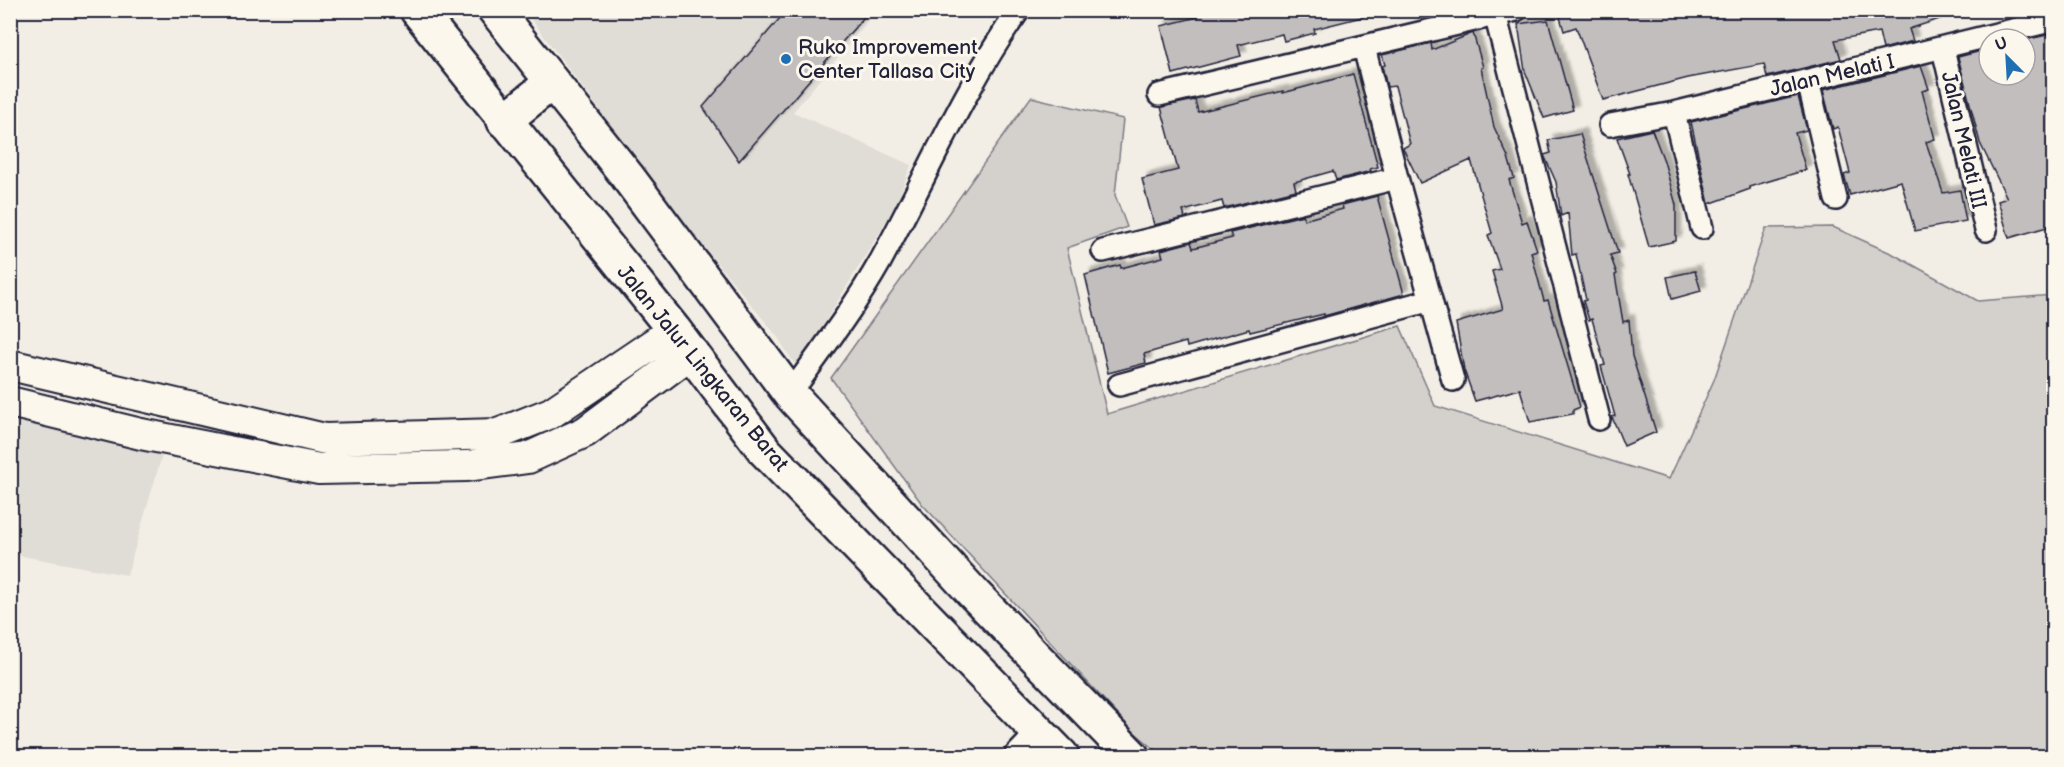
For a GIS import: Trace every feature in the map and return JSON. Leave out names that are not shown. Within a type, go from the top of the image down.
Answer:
[{"type":"main road","name":"Jalan Jalur Lingkaran Barat","points":[[417,10],[682,342],[765,451],[1062,756]]},
{"type":"main road","points":[[495,10],[627,176],[790,394],[974,594],[1132,756]]},
{"type":"main road","points":[[504,121],[552,82]]},
{"type":"main road","points":[[10,365],[326,439],[498,434],[551,413],[682,342]]},
{"type":"main road","points":[[10,402],[141,434],[319,469],[467,466],[528,458],[585,432],[682,342]]},
{"type":"street","points":[[790,394],[878,265],[942,140],[999,38],[1019,10]]},
{"type":"street","points":[[1160,95],[1364,47],[1495,13],[1516,10]]},
{"type":"street","points":[[1495,13],[1599,419]]},
{"type":"street","name":"Jalan Melati I","points":[[1610,125],[1674,113],[2054,20]]},
{"type":"street","points":[[1364,47],[1397,178],[1453,380]]},
{"type":"street","name":"Jalan Melati III","points":[[1942,49],[1986,230]]},
{"type":"street","points":[[1808,81],[1836,199]]},
{"type":"street","points":[[1674,113],[1702,228]]},
{"type":"street","points":[[1103,251],[1397,178]]},
{"type":"street","points":[[1119,385],[1431,300]]},
{"type":"street","points":[[1015,756],[1038,732]]},
{"type":"shaded area","points":[[525,11],[876,11],[793,112],[911,165],[895,207],[797,368],[777,336],[687,226]]},
{"type":"shaded area","points":[[1031,97],[1123,119],[1115,195],[1127,227],[1067,248],[1107,414],[1400,326],[1435,406],[1669,479],[1714,380],[1766,228],[1833,227],[1893,254],[1978,301],[2053,295],[2053,756],[1163,756],[1133,731],[922,504],[831,378]]},
{"type":"shaded area","points":[[11,415],[163,452],[127,575],[11,554]]},
{"type":"building","name":"Ruko Improvement Center Tallasa City","points":[[787,10],[870,10],[739,161],[703,107]]},
{"type":"building","points":[[1196,10],[1361,10],[1362,17],[1314,29],[1315,33],[1284,41],[1282,34],[1238,45],[1241,56],[1173,74],[1161,26],[1198,17]]},
{"type":"building","points":[[1558,10],[1955,10],[1955,14],[1909,29],[1913,41],[1883,49],[1879,32],[1835,40],[1841,59],[1767,77],[1764,64],[1688,78],[1603,100],[1576,27],[1564,31]]},
{"type":"building","points":[[1548,20],[1573,110],[1544,118],[1525,71],[1518,24]]},
{"type":"building","points":[[1473,33],[1483,67],[1481,68],[1494,127],[1508,157],[1514,178],[1509,180],[1522,223],[1527,221],[1537,250],[1531,252],[1544,301],[1548,300],[1580,407],[1573,410],[1573,414],[1530,422],[1520,389],[1475,401],[1464,370],[1456,323],[1503,309],[1492,271],[1500,269],[1488,235],[1492,233],[1471,160],[1420,183],[1403,148],[1410,144],[1395,86],[1387,87],[1382,55],[1431,43],[1432,50]]},
{"type":"building","points":[[2051,34],[2054,43],[2054,225],[2009,238],[1998,201],[2007,198],[1980,143],[1958,57],[1977,52],[1977,87],[2037,87],[2037,37]]},
{"type":"building","points":[[1921,66],[1929,89],[1922,91],[1935,139],[1926,142],[1943,193],[1960,190],[1966,221],[1915,231],[1901,181],[1850,195],[1844,175],[1850,173],[1838,127],[1833,129],[1823,90]]},
{"type":"building","points":[[1353,74],[1378,167],[1336,180],[1333,171],[1294,182],[1296,190],[1224,208],[1222,201],[1183,211],[1185,218],[1154,225],[1142,179],[1178,170],[1161,107],[1195,100],[1198,112]]},
{"type":"building","points":[[1798,96],[1807,130],[1795,133],[1806,170],[1749,187],[1750,189],[1709,204],[1691,122]]},
{"type":"building","points":[[1652,130],[1664,161],[1676,205],[1676,241],[1649,247],[1628,174],[1630,174],[1617,138]]},
{"type":"building","points":[[1580,134],[1618,253],[1610,255],[1617,274],[1615,275],[1623,322],[1629,320],[1632,356],[1656,432],[1624,446],[1612,417],[1615,416],[1601,366],[1605,365],[1592,319],[1589,320],[1583,301],[1586,300],[1576,254],[1572,255],[1568,213],[1561,216],[1556,182],[1544,155],[1551,153],[1548,140]]},
{"type":"building","points":[[1377,196],[1404,294],[1324,316],[1324,314],[1250,332],[1249,329],[1187,347],[1186,342],[1144,354],[1146,363],[1108,373],[1085,275],[1120,265],[1121,268],[1163,257],[1161,250],[1191,242],[1193,248],[1232,238],[1230,233],[1303,215],[1304,220],[1343,209],[1342,205]]},
{"type":"building","points":[[1695,271],[1701,291],[1672,299],[1667,277]]},
{"type":"place","name":"Ruko Improvement Center Tallasa City","points":[[786,59]]}]
